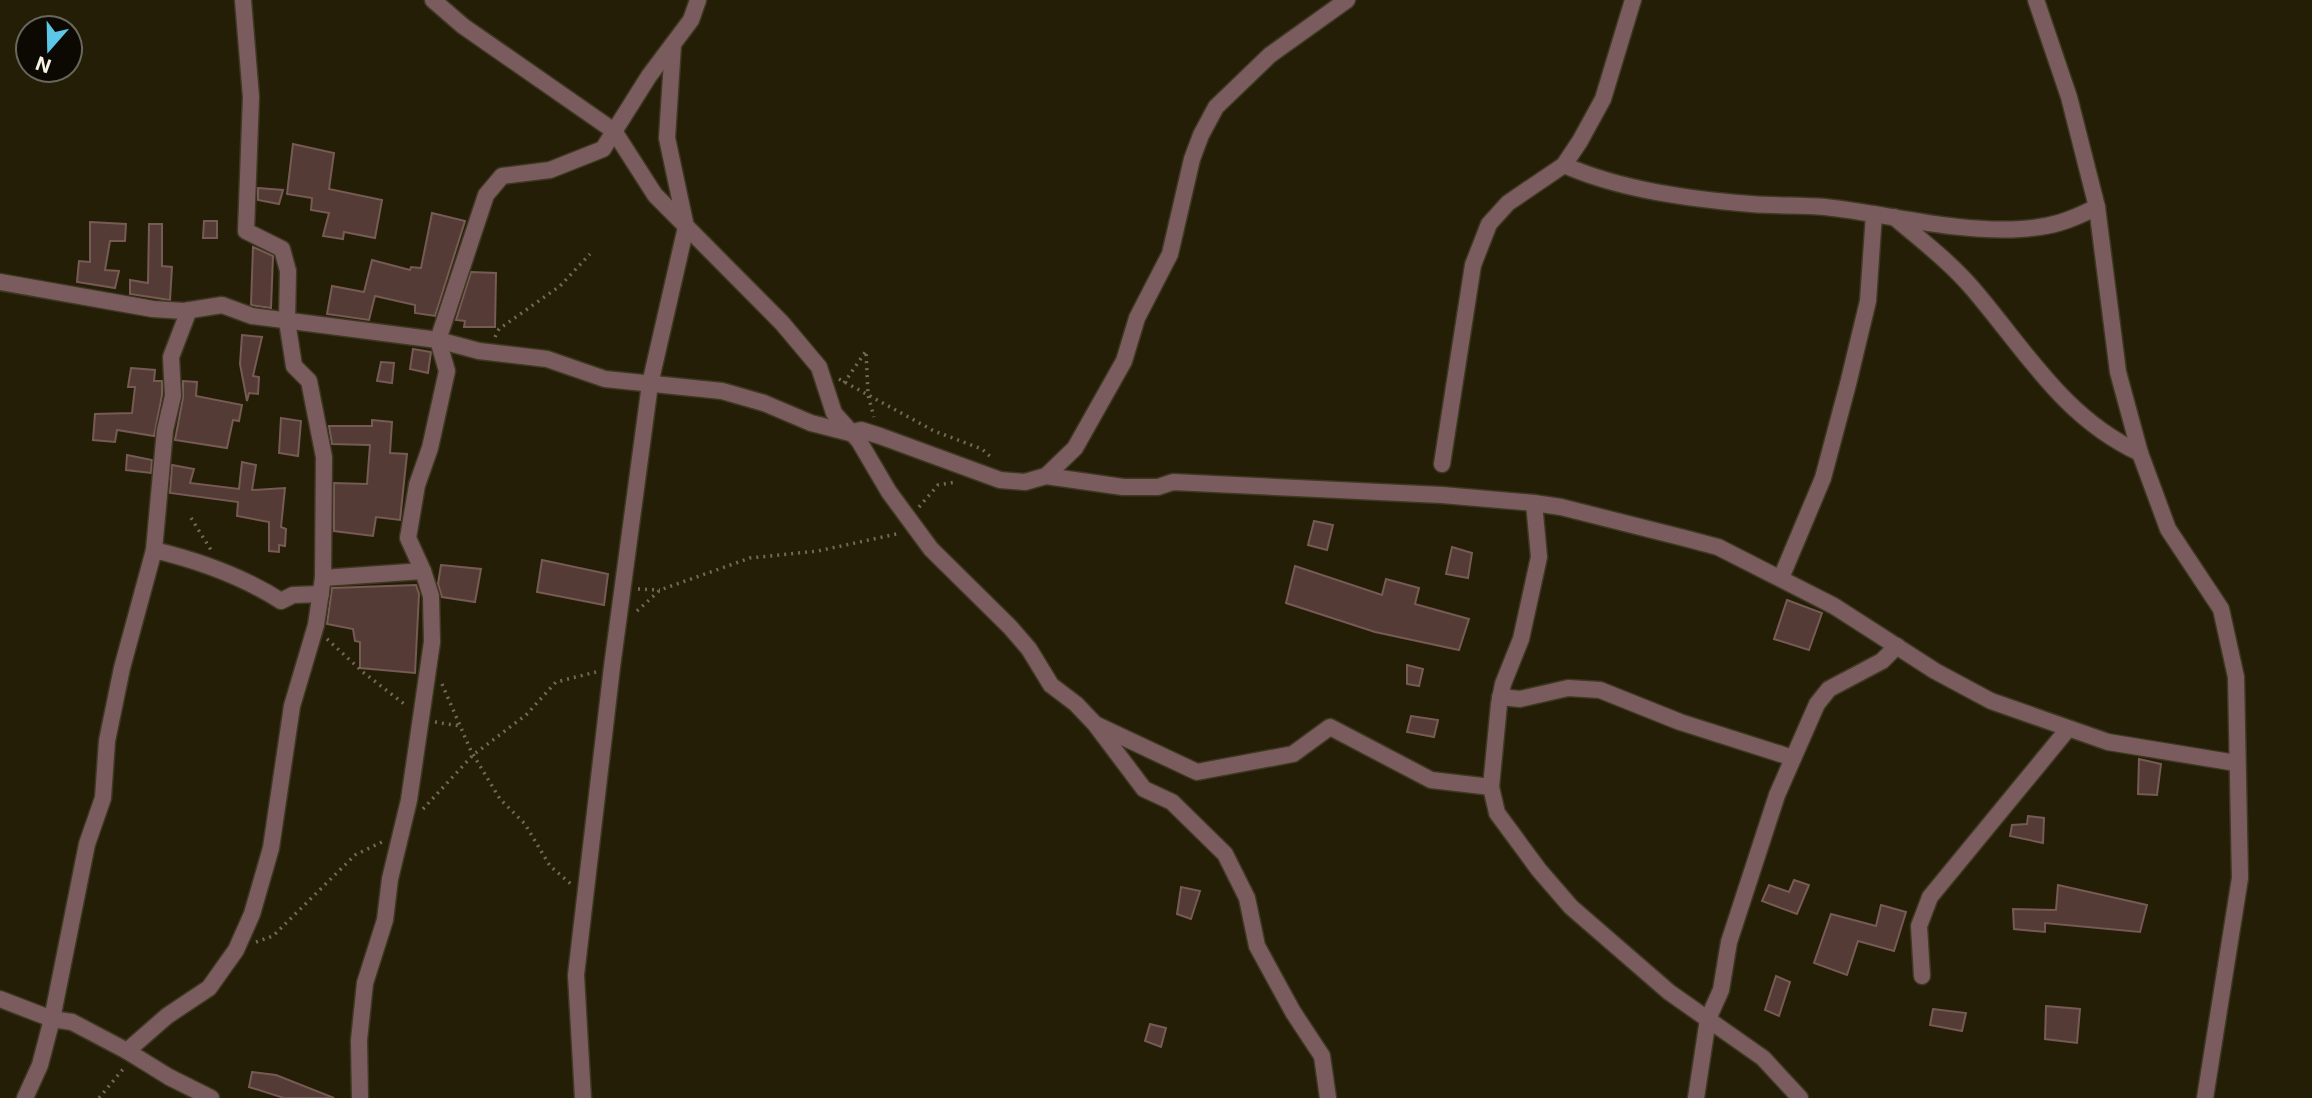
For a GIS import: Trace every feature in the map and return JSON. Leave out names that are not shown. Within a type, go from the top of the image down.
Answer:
[{"type":"street","points":[[131,1053],[167,1016],[209,988],[236,950],[252,914],[271,848],[292,706],[315,628],[322,586],[324,457],[310,382],[294,366],[287,321],[288,271],[282,249],[246,231],[251,97],[243,0]]},
{"type":"street","points":[[433,0],[463,26],[614,131],[655,195],[782,323],[819,367],[834,413],[859,441],[870,463],[943,563],[973,589],[1023,642],[1051,685],[1076,704],[1095,724],[1144,789],[1172,802],[1226,855],[1247,898],[1257,946],[1293,1012],[1322,1056],[1328,1098]]},
{"type":"street","points":[[360,1098],[359,1040],[365,983],[385,920],[390,879],[408,800],[429,661],[431,596],[408,538],[417,485],[430,448],[447,371],[438,340],[482,205],[492,184],[502,176],[550,170],[603,149],[691,20],[698,0]]},
{"type":"street","points":[[1046,476],[1068,457],[1084,435],[1124,360],[1137,318],[1170,254],[1192,159],[1200,135],[1216,107],[1270,55],[1347,0]]},
{"type":"street","points":[[1442,464],[1473,265],[1489,225],[1508,202],[1564,165],[1603,99],[1633,0]]},
{"type":"street","points":[[2036,0],[2069,97],[2097,207],[2118,372],[2140,453],[2168,529],[2221,608],[2236,677],[2239,717],[2236,763],[2240,878],[2205,1098]]},
{"type":"street","points":[[583,1098],[576,975],[616,629],[650,384],[685,227],[667,138],[673,45]]},
{"type":"street","points":[[1564,165],[1622,184],[1676,194],[2018,229],[2061,225],[2097,207]]},
{"type":"street","points":[[1780,578],[1823,478],[1848,384],[1868,301],[1874,214]]},
{"type":"street","points":[[1893,217],[1972,288],[2070,408],[2109,439],[2140,453]]},
{"type":"street","points":[[0,282],[56,289],[127,305],[189,310],[222,306],[252,316],[438,340],[485,352],[547,359],[605,379],[722,391],[850,433],[861,430],[880,436],[1000,480],[1018,482],[1046,476],[1123,487],[1158,487],[1173,482],[1442,495],[1572,509],[1718,547],[1834,606],[1971,692],[2108,742],[2236,763]]},
{"type":"street","points":[[25,1098],[40,1065],[52,1019],[87,844],[103,798],[107,741],[122,668],[154,550],[165,430],[173,396],[171,357],[189,310]]},
{"type":"street","points":[[1534,503],[1539,557],[1521,639],[1500,697],[1491,787],[1497,813],[1539,870],[1571,906],[1669,992],[1763,1059],[1800,1098]]},
{"type":"street","points":[[154,550],[251,582],[281,601],[322,586],[423,571]]},
{"type":"street","points":[[1696,1098],[1708,1019],[1721,990],[1725,958],[1764,831],[1793,758],[1821,696],[1838,683],[1882,661],[1898,646]]},
{"type":"street","points":[[1500,697],[1520,699],[1568,688],[1600,691],[1680,722],[1793,758]]},
{"type":"street","points":[[1095,724],[1197,772],[1293,754],[1331,727],[1431,780],[1491,787]]},
{"type":"street","points":[[1922,976],[1919,926],[1930,897],[2068,729]]},
{"type":"street","points":[[0,999],[52,1019],[72,1022],[211,1098]]},
{"type":"path","points":[[485,352],[499,329],[560,286],[590,254]]},
{"type":"path","points":[[830,401],[866,351],[868,395],[880,436]]},
{"type":"path","points":[[819,367],[934,431],[982,449],[1018,482]]},
{"type":"path","points":[[616,629],[660,590],[750,558],[818,551],[917,530],[918,509],[939,485],[965,480]]},
{"type":"path","points":[[191,518],[225,572]]},
{"type":"path","points":[[315,628],[364,673],[422,716],[460,726]]},
{"type":"path","points":[[429,661],[471,751],[500,799],[525,824],[551,866],[585,897]]},
{"type":"path","points":[[99,1098],[131,1053]]},
{"type":"building","points":[[293,144],[334,153],[329,189],[382,200],[375,238],[344,232],[343,239],[323,236],[329,213],[311,210],[312,198],[287,194]]},
{"type":"building","points":[[258,188],[283,190],[279,204],[258,200]]},
{"type":"building","points":[[432,213],[465,221],[435,316],[415,313],[415,305],[375,296],[369,320],[327,314],[332,286],[364,292],[372,260],[410,270],[411,267],[421,268]]},
{"type":"building","points":[[204,221],[217,221],[217,238],[203,238]]},
{"type":"building","points":[[90,222],[126,224],[125,241],[110,241],[105,270],[119,271],[115,288],[77,282],[79,261],[90,262]]},
{"type":"building","points":[[149,224],[162,224],[162,266],[172,267],[170,300],[130,294],[130,280],[148,283]]},
{"type":"building","points":[[253,247],[273,256],[271,308],[251,305]]},
{"type":"building","points":[[471,272],[496,273],[495,327],[464,327],[465,321],[456,320]]},
{"type":"building","points":[[242,335],[262,337],[253,376],[259,377],[258,394],[249,393],[247,401],[240,364]]},
{"type":"building","points":[[413,349],[431,352],[428,373],[410,369]]},
{"type":"building","points":[[381,362],[394,363],[392,383],[377,381]]},
{"type":"building","points":[[131,368],[155,370],[154,381],[162,381],[154,436],[117,430],[115,442],[93,440],[95,414],[132,413],[135,387],[128,387]]},
{"type":"building","points":[[183,381],[197,382],[196,396],[242,405],[239,421],[233,420],[227,448],[175,440],[183,398]]},
{"type":"building","points":[[281,418],[301,421],[298,456],[279,453]]},
{"type":"building","points":[[372,420],[392,422],[390,453],[407,454],[400,520],[376,517],[373,536],[334,531],[334,483],[367,484],[370,445],[332,444],[329,426],[372,426]]},
{"type":"building","points":[[127,455],[152,460],[151,473],[126,470]]},
{"type":"building","points":[[242,462],[256,465],[252,490],[285,488],[281,527],[286,529],[285,546],[279,545],[279,552],[269,551],[269,522],[237,516],[238,502],[170,493],[172,465],[194,469],[190,483],[239,489]]},
{"type":"building","points":[[1314,521],[1333,525],[1327,550],[1308,545]]},
{"type":"building","points":[[1452,547],[1472,553],[1468,578],[1446,574]]},
{"type":"building","points":[[542,560],[608,574],[604,605],[537,592]]},
{"type":"building","points":[[441,565],[481,569],[475,602],[442,597],[438,584]]},
{"type":"building","points":[[1295,566],[1382,595],[1386,579],[1419,588],[1415,604],[1469,619],[1459,650],[1375,632],[1286,603]]},
{"type":"building","points":[[416,585],[419,594],[415,673],[360,668],[360,642],[355,641],[353,629],[327,624],[332,588]]},
{"type":"building","points":[[1787,600],[1822,613],[1809,650],[1774,639]]},
{"type":"building","points":[[1407,665],[1423,669],[1419,686],[1407,684]]},
{"type":"building","points":[[1411,716],[1438,720],[1434,737],[1407,732]]},
{"type":"building","points":[[2139,759],[2161,764],[2157,795],[2138,794]]},
{"type":"building","points":[[2028,816],[2044,818],[2043,843],[2010,836],[2012,825],[2027,824]]},
{"type":"building","points":[[1794,880],[1809,885],[1797,914],[1762,901],[1769,885],[1789,892]]},
{"type":"building","points":[[2058,885],[2147,905],[2140,932],[2045,923],[2045,932],[2014,929],[2013,909],[2056,910]]},
{"type":"building","points":[[1181,887],[1200,891],[1191,919],[1177,914]]},
{"type":"building","points":[[1881,905],[1906,912],[1894,951],[1858,941],[1847,975],[1814,963],[1831,914],[1876,926]]},
{"type":"building","points":[[1776,976],[1790,982],[1779,1016],[1765,1010]]},
{"type":"building","points":[[2046,1006],[2080,1009],[2077,1043],[2045,1039]]},
{"type":"building","points":[[1933,1009],[1966,1013],[1962,1031],[1930,1025]]},
{"type":"building","points":[[1150,1024],[1166,1028],[1161,1047],[1145,1041]]},
{"type":"building","points":[[252,1072],[276,1075],[334,1098],[284,1098],[249,1087]]}]
